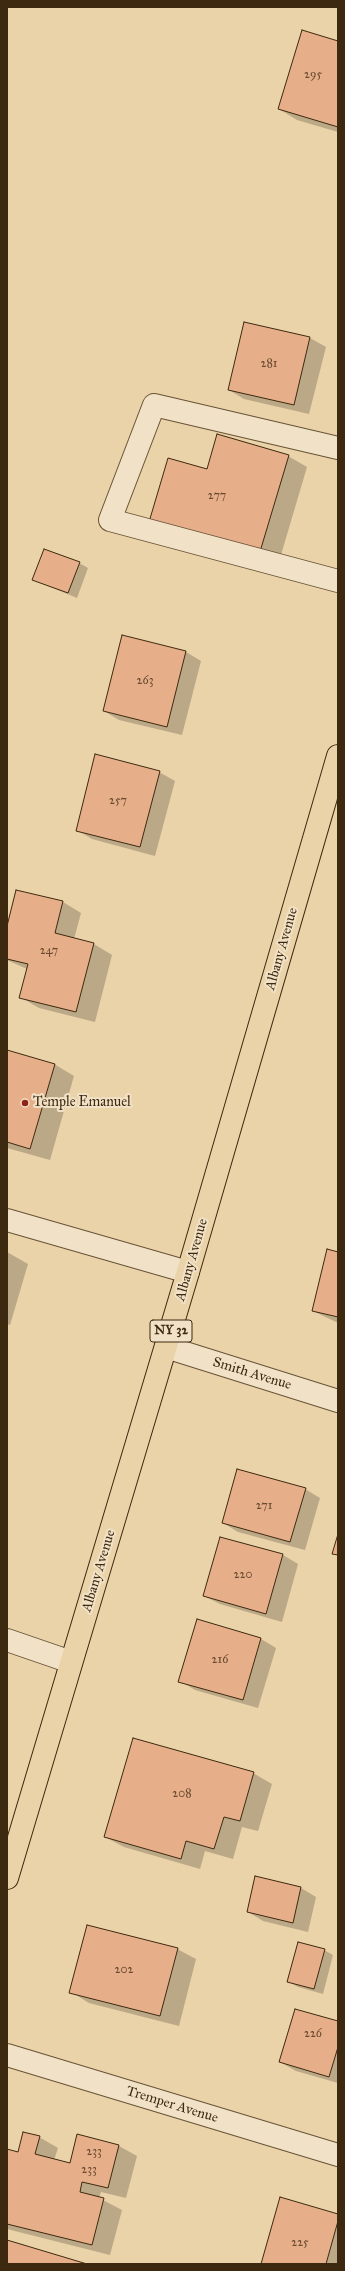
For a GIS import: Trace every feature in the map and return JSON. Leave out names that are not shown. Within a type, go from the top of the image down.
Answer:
[{"type":"main road","name":"Albany Avenue","points":[[7,1878],[334,783],[338,756]]},
{"type":"street","points":[[338,448],[154,405],[110,520],[338,581]]},
{"type":"street","points":[[7,1220],[188,1272]]},
{"type":"street","name":"Smith Avenue","points":[[166,1347],[338,1401]]},
{"type":"street","points":[[7,1640],[71,1662]]},
{"type":"street","name":"Tremper Avenue","points":[[7,2055],[338,2155]]},
{"type":"building","points":[[302,30],[338,41],[338,127],[278,109]]},
{"type":"building","points":[[244,322],[310,337],[294,405],[228,390]]},
{"type":"building","points":[[217,434],[289,455],[259,555],[149,522],[168,458],[207,469]]},
{"type":"building","points":[[44,549],[80,562],[68,593],[32,580]]},
{"type":"building","points":[[122,635],[186,651],[167,727],[103,711]]},
{"type":"building","points":[[95,754],[160,771],[140,847],[76,831]]},
{"type":"building","points":[[16,890],[63,901],[55,933],[94,943],[76,1012],[19,998],[28,964],[7,959],[7,926]]},
{"type":"building","name":"Temple Emanuel","points":[[7,1050],[55,1064],[30,1149],[7,1142]]},
{"type":"building","points":[[327,1249],[338,1252],[338,1317],[312,1311]]},
{"type":"building","points":[[237,1469],[306,1488],[290,1542],[222,1523]]},
{"type":"building","points":[[338,1534],[338,1555],[332,1554]]},
{"type":"building","points":[[220,1537],[283,1554],[266,1614],[203,1596]]},
{"type":"building","points":[[197,1619],[261,1638],[243,1700],[178,1682]]},
{"type":"building","points":[[133,1738],[254,1772],[240,1821],[224,1817],[214,1849],[186,1841],[181,1859],[104,1837]]},
{"type":"building","points":[[255,1876],[301,1887],[293,1923],[247,1912]]},
{"type":"building","points":[[87,1925],[178,1948],[160,2016],[69,1993]]},
{"type":"building","points":[[298,1942],[325,1949],[314,1989],[287,1982]]},
{"type":"building","points":[[295,2009],[338,2021],[338,2047],[329,2077],[279,2062]]},
{"type":"building","points":[[23,2132],[40,2136],[35,2154],[70,2163],[77,2134],[119,2145],[108,2188],[82,2182],[80,2192],[104,2198],[92,2245],[7,2224],[7,2149],[18,2152]]},
{"type":"building","points":[[280,2197],[338,2214],[338,2221],[326,2264],[261,2264]]},
{"type":"building","points":[[7,2240],[87,2264],[7,2264]]},
{"type":"place","name":"Temple Emanuel","points":[[25,1103]]}]
